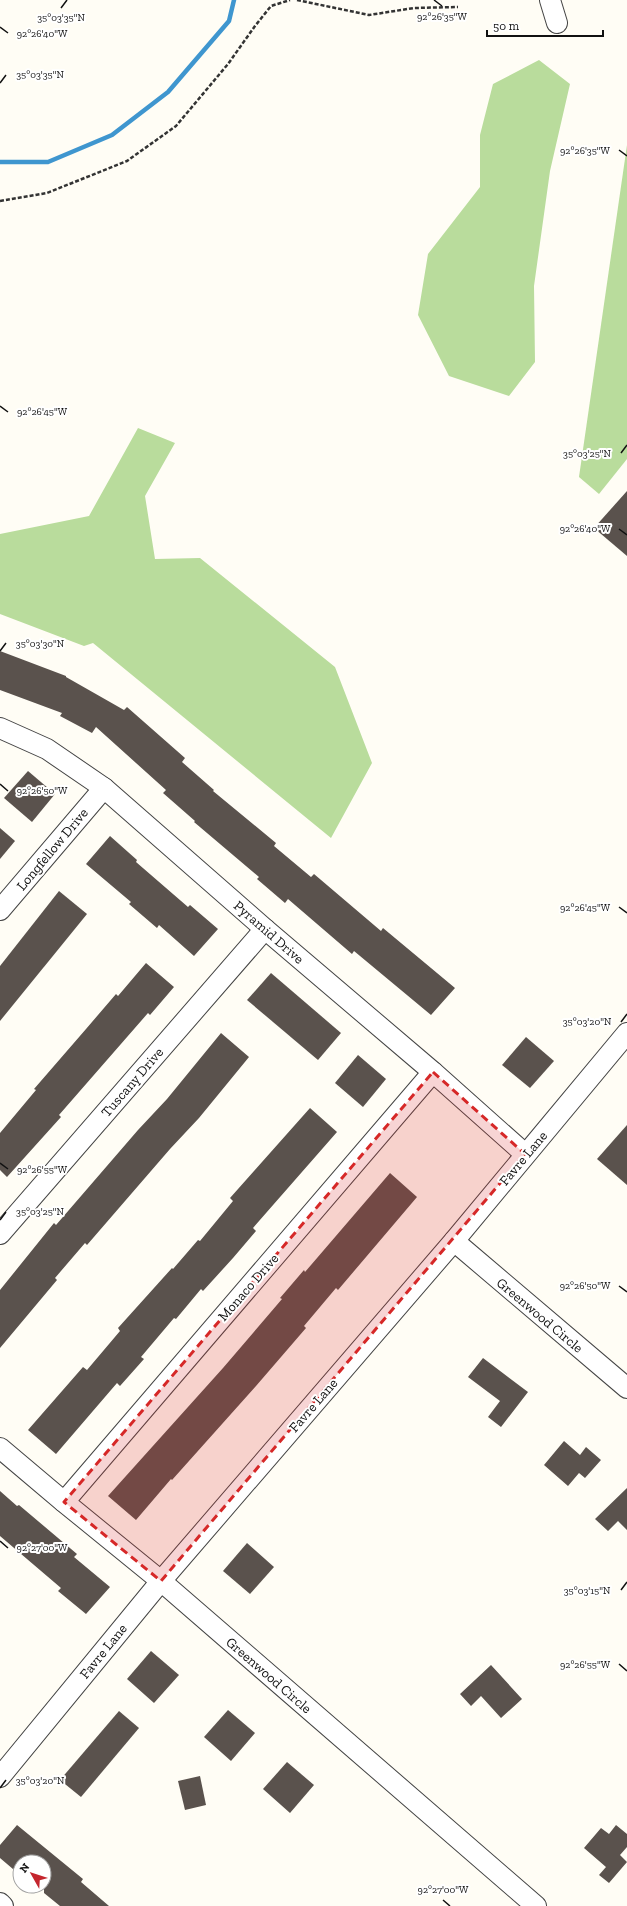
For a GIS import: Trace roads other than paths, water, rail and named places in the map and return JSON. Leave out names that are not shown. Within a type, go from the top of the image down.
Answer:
[{"type":"street","points":[[550,0],[557,23]]},
{"type":"street","name":"Pyramid Drive","points":[[0,728],[47,748],[104,788],[265,930],[432,1072],[525,1154]]},
{"type":"street","name":"Longfellow Drive","points":[[0,910],[104,788]]},
{"type":"street","name":"Tuscany Drive","points":[[0,1234],[265,930]]},
{"type":"street","name":"Favre Lane","points":[[0,1777],[161,1581],[454,1241],[627,1033]]},
{"type":"street","name":"Monaco Drive","points":[[64,1502],[432,1072]]},
{"type":"street","name":"Greenwood Circle","points":[[454,1241],[627,1388]]},
{"type":"street","name":"Greenwood Circle","points":[[0,1448],[161,1581],[536,1906]]},
{"type":"street","points":[[0,1903],[3,1906]]},
{"type":"waterway","points":[[0,162],[48,162],[112,135],[168,92],[229,21],[234,0]]}]
